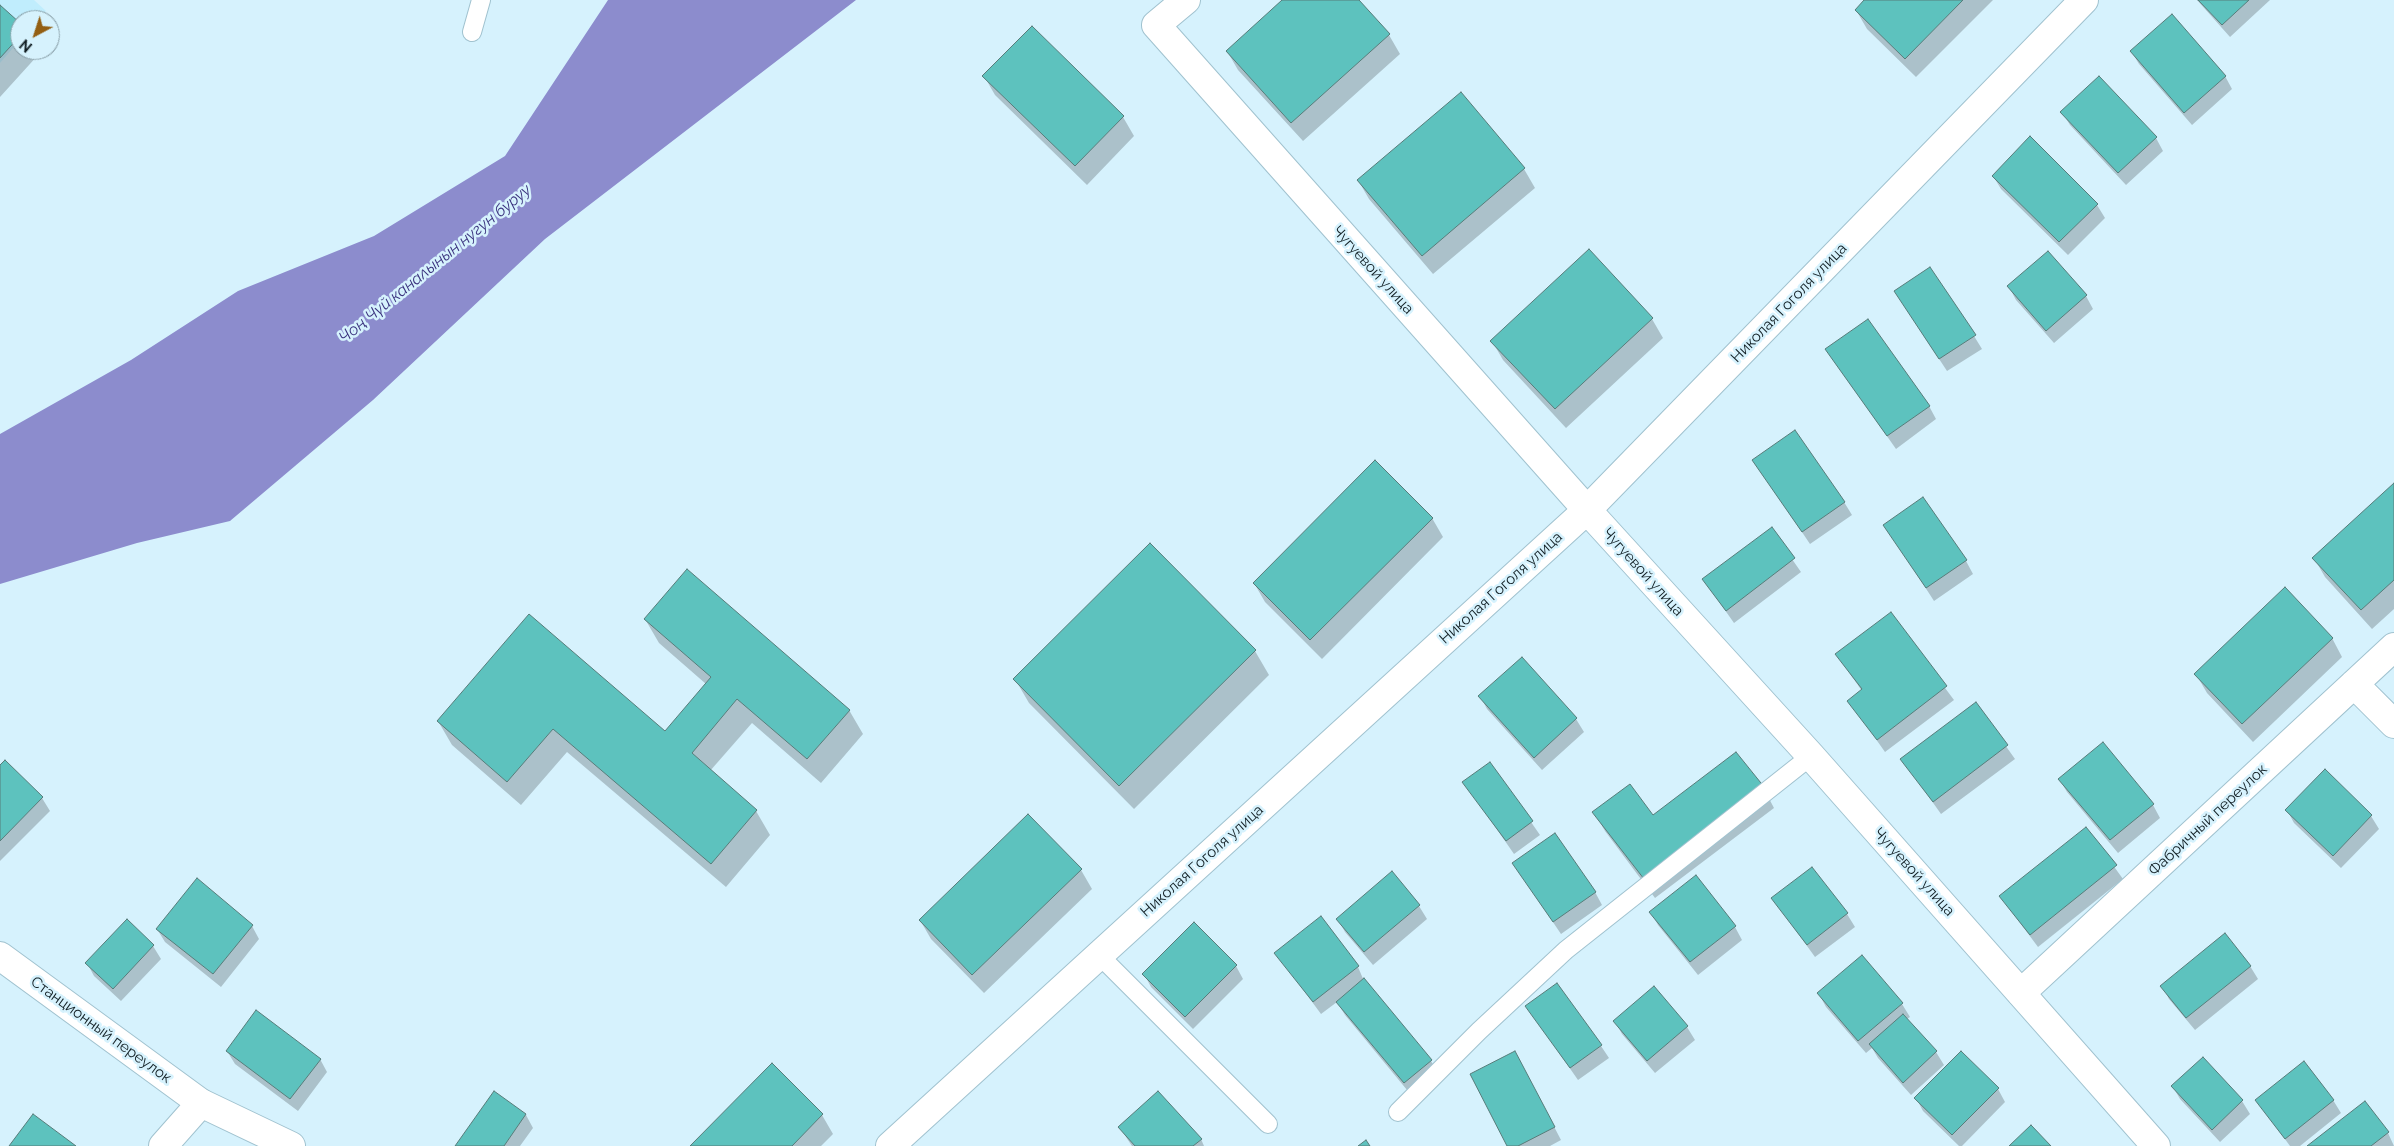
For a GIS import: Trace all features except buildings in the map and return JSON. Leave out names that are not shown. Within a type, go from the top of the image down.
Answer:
[{"type":"street","name":"Чугуевой улица","points":[[1186,0],[1156,25],[1587,510],[1811,756],[2156,1146]]},
{"type":"street","name":"Николая Гоголя улица","points":[[890,1146],[1587,510],[2084,0]]},
{"type":"street","name":"Фабричный переулок","points":[[2022,993],[2394,646]]},
{"type":"street","points":[[2354,684],[2394,724]]},
{"type":"street","name":"Станционный переулок","points":[[0,956],[201,1103],[291,1146]]},
{"type":"street","points":[[163,1146],[201,1103]]},
{"type":"lane","points":[[472,32],[481,0]]},
{"type":"lane","points":[[1398,1112],[1479,1031],[1566,950],[1811,756]]},
{"type":"lane","points":[[1099,955],[1268,1124]]},
{"type":"shaded area","points":[[0,0],[34,0],[45,10],[10,10],[10,52],[0,63]]},
{"type":"water","name":"Чоң Чүй каналынын нугун буруу","points":[[608,0],[856,0],[545,239],[373,400],[230,521],[137,543],[0,584],[0,434],[131,360],[238,291],[374,236],[505,156]]}]
